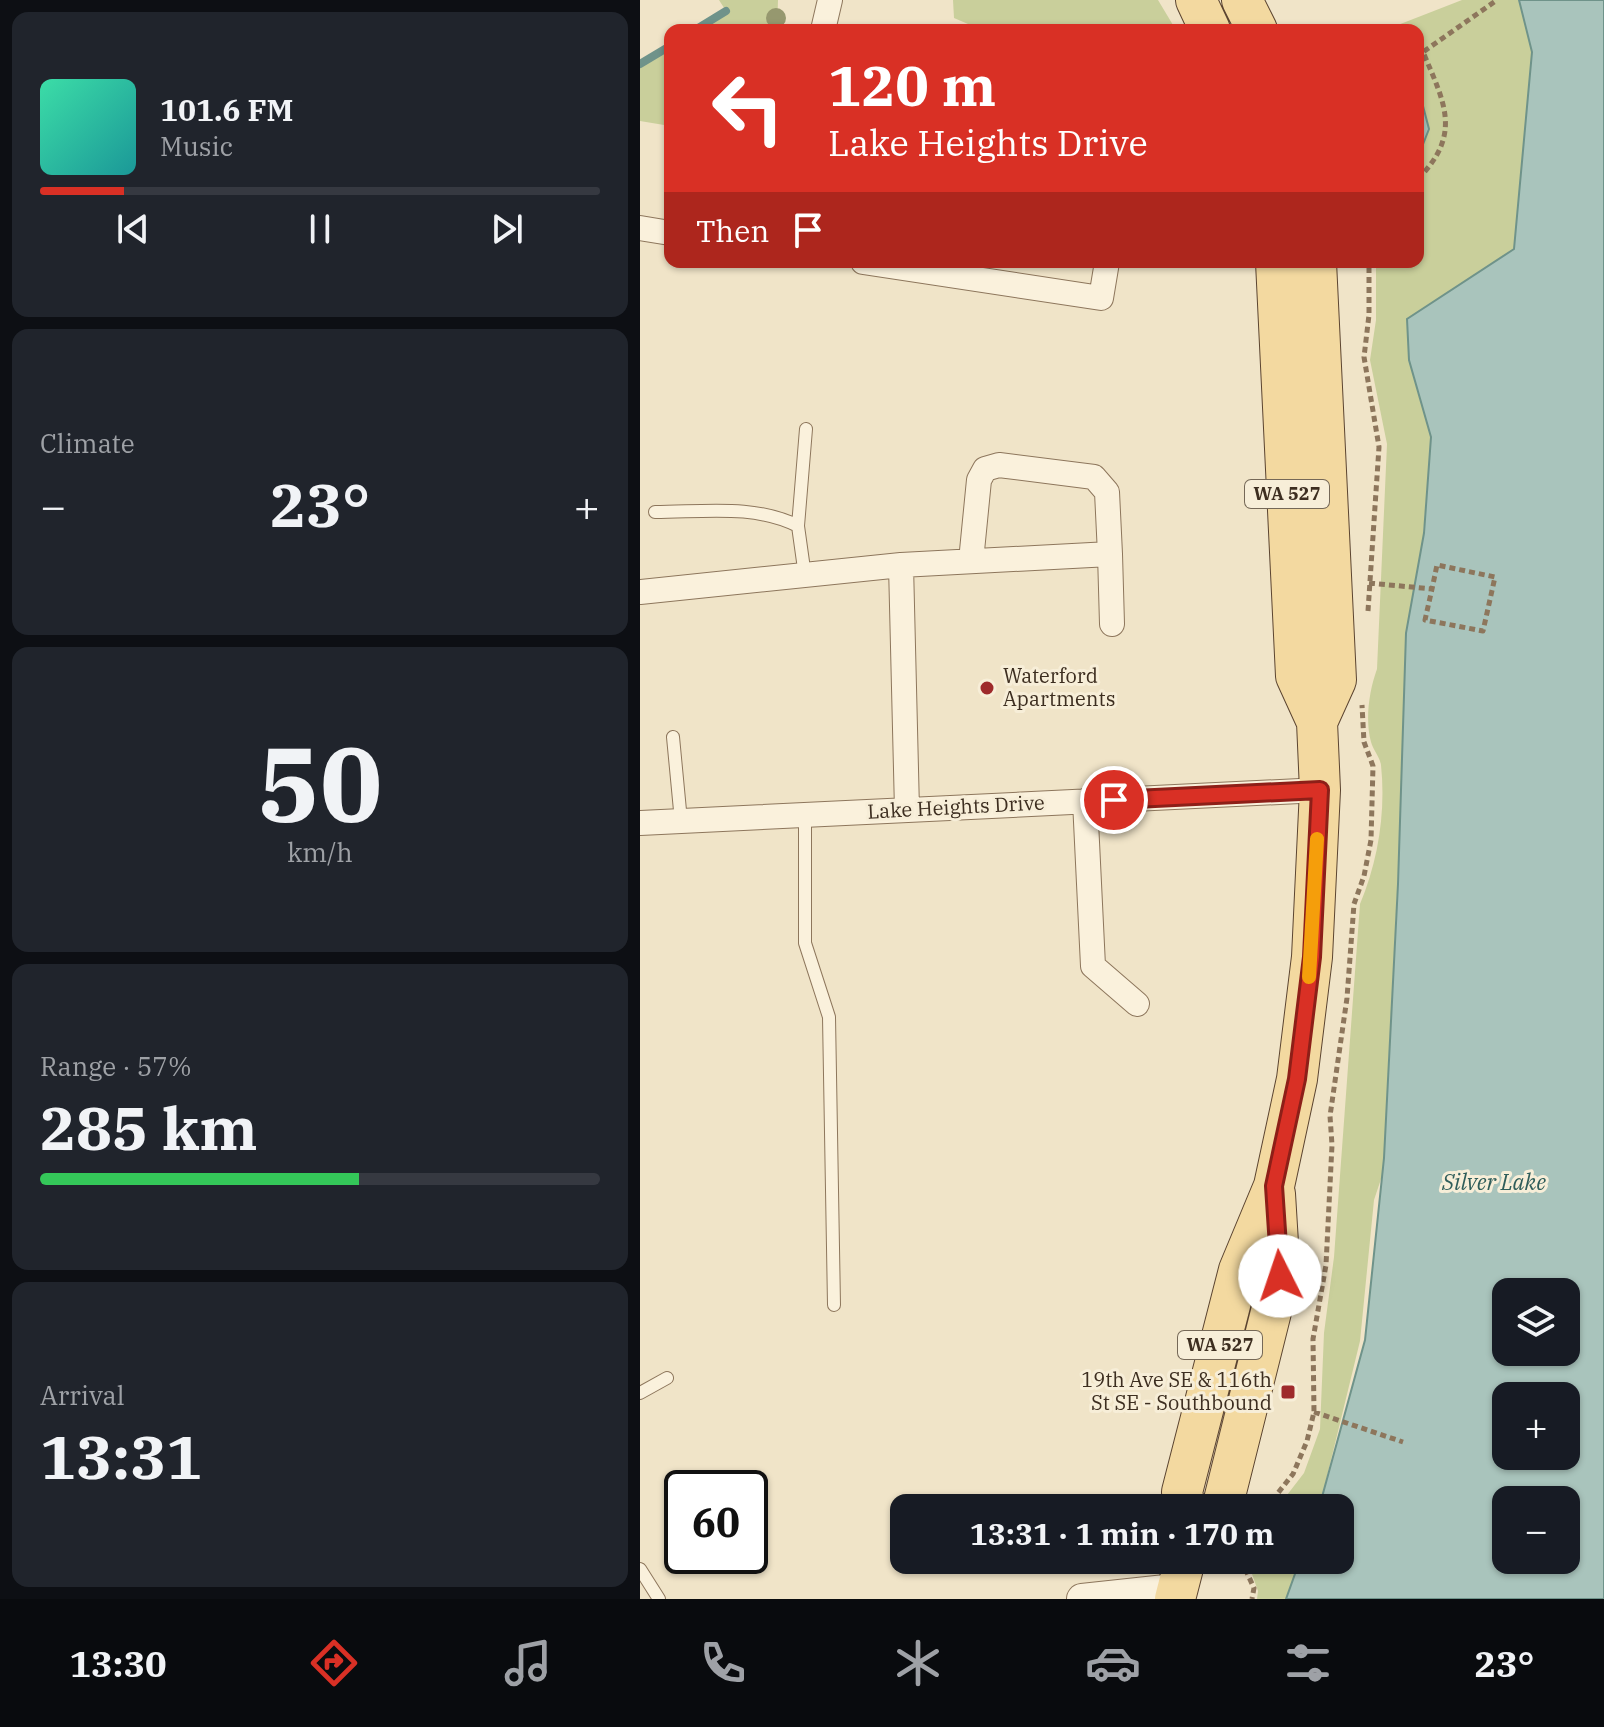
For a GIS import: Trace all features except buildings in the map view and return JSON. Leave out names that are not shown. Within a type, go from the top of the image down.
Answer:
[{"type":"main road","points":[[1196,0],[1207,24]]},
{"type":"main road","points":[[1242,0],[1254,24]]},
{"type":"main road","name":"WA 527","points":[[1182,1494],[1239,1270],[1274,1186],[1297,1079],[1312,957],[1320,790],[1317,722],[1296,676],[1276,268]]},
{"type":"main road","name":"WA 527","points":[[1316,268],[1336,680],[1317,722]]},
{"type":"main road","name":"WA 527","points":[[1226,1494],[1280,1276],[1274,1186]]},
{"type":"street","points":[[824,24],[830,0]]},
{"type":"street","points":[[640,228],[664,232]]},
{"type":"street","points":[[903,268],[1101,298],[1106,268]]},
{"type":"street","points":[[971,561],[979,480],[985,469],[999,465],[1094,477],[1107,492],[1112,624]]},
{"type":"street","points":[[640,592],[901,565],[1110,554]]},
{"type":"street","points":[[901,565],[907,810]]},
{"type":"street","name":"Lake Heights Drive","points":[[640,823],[1320,790]]},
{"type":"street","points":[[1085,801],[1093,966],[1137,1004]]},
{"type":"street","points":[[1082,1599],[1178,1583]]},
{"type":"lane","points":[[805,576],[798,526],[806,429]]},
{"type":"lane","points":[[655,512],[753,512],[778,516],[798,526]]},
{"type":"lane","points":[[673,737],[681,821]]},
{"type":"lane","points":[[805,815],[805,943],[829,1017],[834,1305]]},
{"type":"lane","points":[[640,1393],[667,1378]]},
{"type":"lane","points":[[640,1569],[659,1599]]},
{"type":"path","points":[[1424,51],[1497,0]]},
{"type":"path","points":[[1424,54],[1441,94],[1447,127],[1435,163],[1424,173]]},
{"type":"path","points":[[1437,565],[1495,577],[1483,631],[1425,620],[1432,589],[1437,565]]},
{"type":"path","points":[[1369,583],[1432,589]]},
{"type":"path","points":[[1314,1412],[1403,1442]]},
{"type":"path","points":[[1248,1574],[1254,1588],[1252,1599]]},
{"type":"green space","points":[[719,0],[778,0],[777,24],[705,24],[726,11]]},
{"type":"green space","points":[[953,0],[1158,0],[1172,24],[968,24],[954,18]]},
{"type":"green space","points":[[1462,0],[1519,0],[1532,52],[1514,250],[1407,319],[1409,360],[1431,437],[1423,537],[1406,633],[1400,834],[1383,1173],[1374,1200],[1360,1341],[1323,1494],[1288,1494],[1304,1473],[1320,1429],[1324,1333],[1334,1257],[1360,904],[1372,871],[1381,818],[1381,765],[1371,742],[1368,715],[1377,669],[1387,444],[1370,360],[1376,320],[1376,268],[1424,268],[1424,24],[1400,24]]},
{"type":"green space","points":[[664,50],[664,125],[640,121],[640,64]]},
{"type":"green space","points":[[1252,1574],[1295,1574],[1286,1599],[1257,1599],[1258,1591]]},
{"type":"water","name":"Silver Lake","points":[[1519,0],[1604,0],[1604,1599],[1286,1599],[1295,1574],[1354,1574],[1354,1494],[1323,1494],[1365,1340],[1384,1158],[1398,884],[1406,633],[1424,533],[1431,437],[1409,360],[1407,319],[1514,249],[1532,52]]},
{"type":"water","points":[[1424,110],[1429,129],[1424,142]]},
{"type":"waterway","points":[[705,24],[726,11]]},
{"type":"waterway","points":[[640,64],[664,50]]},
{"type":"slow traffic","points":[[1309,977],[1317,839]]},
{"type":"place","name":"Waterford Apartments","points":[[987,688]]},
{"type":"place","name":"19th Ave SE & 116th St SE - Southbound","points":[[1288,1392]]},
{"type":"route","points":[[1114,800],[1320,790],[1312,957],[1297,1079],[1274,1186],[1280,1276]]}]
